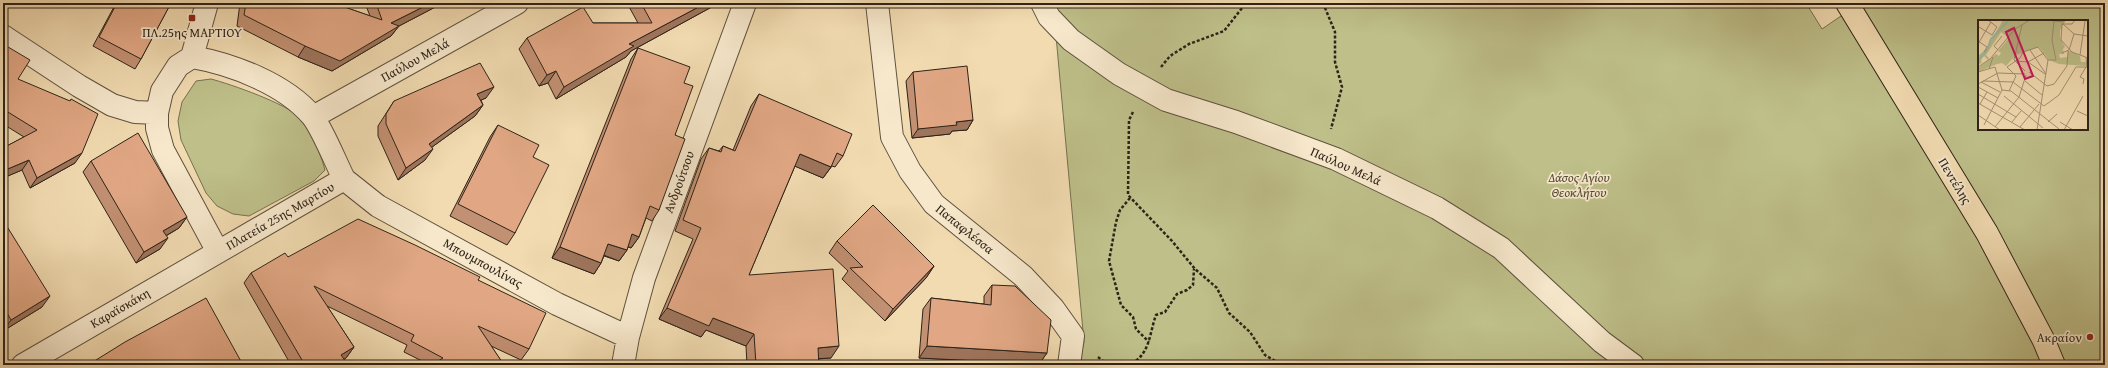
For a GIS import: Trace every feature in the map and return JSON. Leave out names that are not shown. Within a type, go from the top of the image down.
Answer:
[{"type":"main road","name":"Πεντέλης","points":[[1847,3],[1987,233],[2044,341],[2054,365]]},
{"type":"street","points":[[192,57],[207,3]]},
{"type":"street","name":"Παύλου Μελά","points":[[313,117],[517,3]]},
{"type":"street","name":"Ανδρούτσου","points":[[623,365],[628,337],[644,278],[745,3]]},
{"type":"street","name":"Παπαφλέσσα","points":[[877,3],[892,137],[910,171],[934,204],[1023,276],[1053,308],[1073,336],[1069,365]]},
{"type":"street","name":"Παύλου Μελά","points":[[1042,3],[1050,17],[1071,40],[1119,74],[1166,100],[1236,122],[1320,153],[1438,208],[1501,248],[1602,342],[1633,365]]},
{"type":"street","points":[[3,36],[79,86],[112,105],[135,112],[157,114]]},
{"type":"street","name":"Πλατεία 25ης Μαρτίου","points":[[192,57],[217,62],[241,70],[287,95],[313,117],[344,179],[218,252],[163,150],[157,128],[157,114],[162,91],[172,73],[183,62],[192,57]]},
{"type":"street","name":"Μπουμπουλίνας","points":[[344,179],[378,206],[557,304],[628,337]]},
{"type":"street","name":"Καραϊσκάκη","points":[[23,365],[218,252]]},
{"type":"path","points":[[1246,3],[1224,31],[1188,44],[1170,56],[1145,88],[1129,120],[1128,195],[1172,241],[1194,269],[1217,288],[1229,313],[1250,332],[1265,355],[1278,365]]},
{"type":"path","points":[[1320,153],[1332,126],[1342,87],[1335,62],[1335,32],[1323,3]]},
{"type":"path","points":[[1130,198],[1120,210],[1116,222],[1109,261],[1121,305],[1133,317],[1136,329],[1149,342]]},
{"type":"path","points":[[1127,365],[1142,357],[1149,342],[1156,315],[1165,312],[1177,294],[1187,290],[1193,285],[1194,269]]},
{"type":"green space","name":"Δάσος Αγίου Θεοκλήτου","points":[[1053,3],[1806,3],[1822,29],[1860,3],[2105,3],[2105,365],[1077,365],[1084,342]]},
{"type":"green space","points":[[211,79],[258,95],[294,113],[300,118],[312,136],[325,170],[314,181],[249,216],[233,214],[217,206],[206,193],[181,140],[178,121],[182,102],[196,81]]},
{"type":"building","points":[[117,3],[171,3],[141,59],[99,37]]},
{"type":"building","points":[[246,3],[333,3],[382,20],[376,3],[431,3],[391,23],[399,26],[340,61],[305,46],[244,15]]},
{"type":"building","points":[[641,3],[706,3],[629,44],[634,46],[564,87],[556,71],[547,75],[527,38],[583,7],[593,23],[652,23]]},
{"type":"building","points":[[3,44],[30,60],[18,79],[70,101],[71,99],[98,114],[82,153],[37,178],[29,160],[3,171],[3,148],[37,130],[3,109]]},
{"type":"building","points":[[638,48],[690,67],[684,83],[693,86],[675,135],[685,139],[659,210],[650,206],[639,237],[632,234],[627,250],[608,244],[601,263],[560,247]]},
{"type":"building","points":[[480,63],[494,87],[477,94],[483,105],[429,144],[433,149],[406,168],[386,124],[386,114],[394,101]]},
{"type":"building","points":[[967,66],[973,120],[956,122],[957,125],[918,129],[913,72]]},
{"type":"building","points":[[759,94],[852,134],[843,156],[837,153],[831,167],[800,154],[749,275],[833,269],[839,346],[818,348],[819,365],[756,365],[754,334],[713,318],[709,326],[667,308],[701,228],[683,220],[709,148],[721,152],[723,146],[735,151]]},
{"type":"building","points":[[498,125],[539,145],[533,157],[549,165],[515,233],[458,204]]},
{"type":"building","points":[[138,133],[187,217],[163,231],[168,238],[144,252],[91,161]]},
{"type":"building","points":[[873,205],[934,266],[893,309],[850,268],[863,267],[837,241]]},
{"type":"building","points":[[358,219],[480,277],[478,280],[546,313],[529,349],[478,326],[504,365],[432,365],[443,358],[411,341],[414,335],[314,286],[354,347],[341,355],[348,365],[295,365],[302,360],[251,273],[285,253],[288,257]]},
{"type":"building","points":[[3,220],[50,296],[11,320],[3,306]]},
{"type":"building","points":[[992,285],[1015,286],[1051,320],[1047,353],[927,346],[931,298],[991,305]]},
{"type":"building","points":[[206,298],[243,365],[88,365],[125,342]]},
{"type":"place","name":"ΠΛ.25ης ΜΑΡΤΙΟΥ","points":[[192,18]]},
{"type":"place","name":"Ακραίον","points":[[2090,337]]}]
